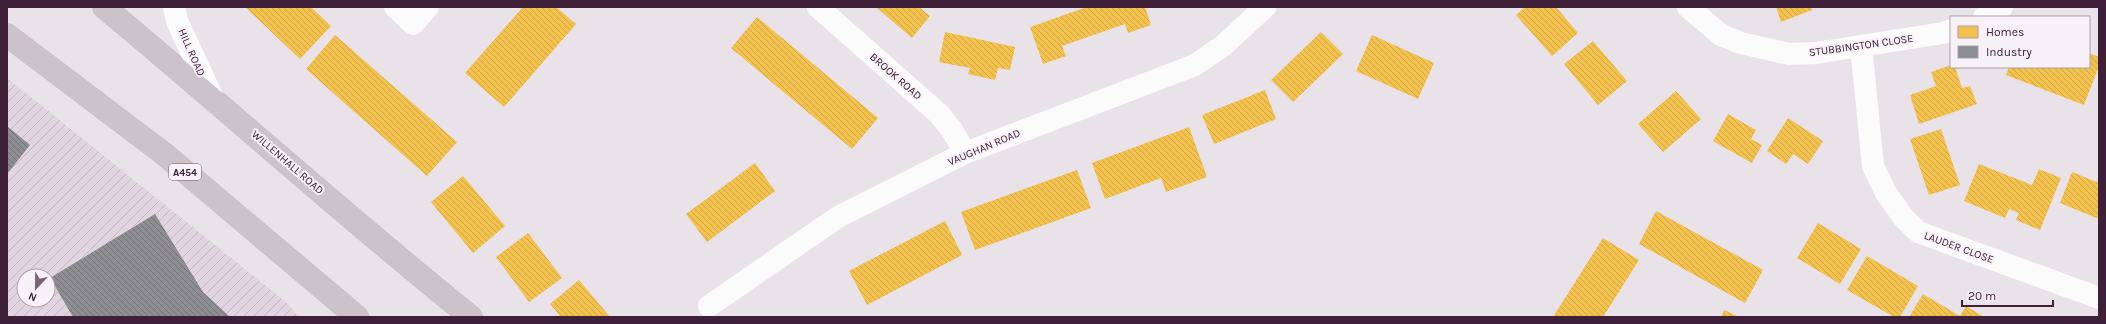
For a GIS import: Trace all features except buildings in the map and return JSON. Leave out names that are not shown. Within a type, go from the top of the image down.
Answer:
[{"type":"highway","name":"WILLENHALL ROAD","points":[[104,7],[212,96],[409,266],[471,317]]},
{"type":"highway","name":"A454","points":[[7,35],[163,153],[357,317]]},
{"type":"street","name":"HILL ROAD","points":[[174,7],[177,21],[212,96]]},
{"type":"street","points":[[395,7],[413,24],[428,7]]},
{"type":"street","name":"BROOK ROAD","points":[[818,7],[939,114],[952,130],[965,153]]},
{"type":"street","name":"VAUGHAN ROAD","points":[[709,306],[838,217],[965,153],[1195,64],[1224,45],[1265,7]]},
{"type":"street","name":"STUBBINGTON CLOSE","points":[[1688,7],[1721,35],[1762,49],[1789,54],[1809,53],[1861,46],[1943,33],[1950,30]]},
{"type":"street","points":[[1986,16],[2002,7]]},
{"type":"street","name":"LAUDER CLOSE","points":[[1861,46],[1873,166],[1886,193],[1904,218],[1918,232],[2099,298]]},
{"type":"shaded area","points":[[7,78],[286,302],[299,317],[7,317]]}]
